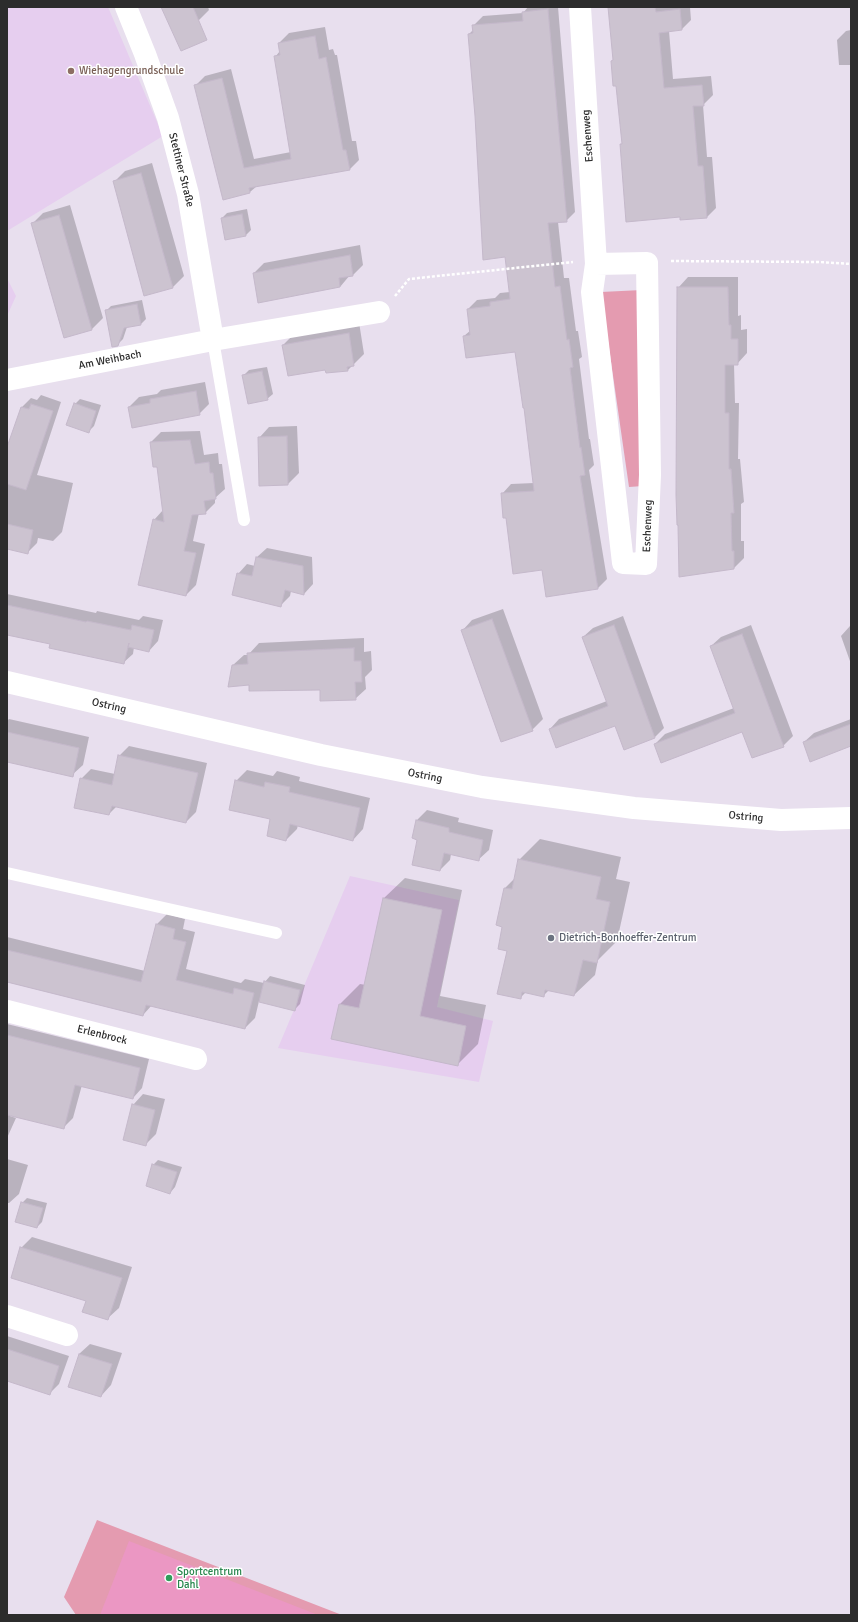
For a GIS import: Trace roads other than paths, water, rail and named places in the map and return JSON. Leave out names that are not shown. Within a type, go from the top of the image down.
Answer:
[{"type":"street","name":"Stettiner Straße","points":[[126,7],[168,118],[188,194],[213,340]]},
{"type":"street","name":"Eschenweg","points":[[580,7],[596,264],[592,292],[623,563],[646,564],[650,475],[647,263],[596,264]]},
{"type":"street","name":"Am Weihbach","points":[[7,380],[213,340],[379,312]]},
{"type":"street","name":"Ostring","points":[[7,682],[321,755],[482,788],[657,810],[781,820],[851,818]]},
{"type":"street","name":"Erlenbrock","points":[[7,1011],[196,1059]]},
{"type":"street","points":[[7,1316],[67,1336]]},
{"type":"lane","points":[[213,340],[244,520]]},
{"type":"lane","points":[[7,873],[276,933]]},
{"type":"place","name":"Wiehagengrundschule","points":[[71,71]]},
{"type":"place","name":"Dietrich-Bonhoeffer-Zentrum","points":[[551,938]]},
{"type":"place","name":"Sportcentrum Dahl","points":[[169,1578]]}]
